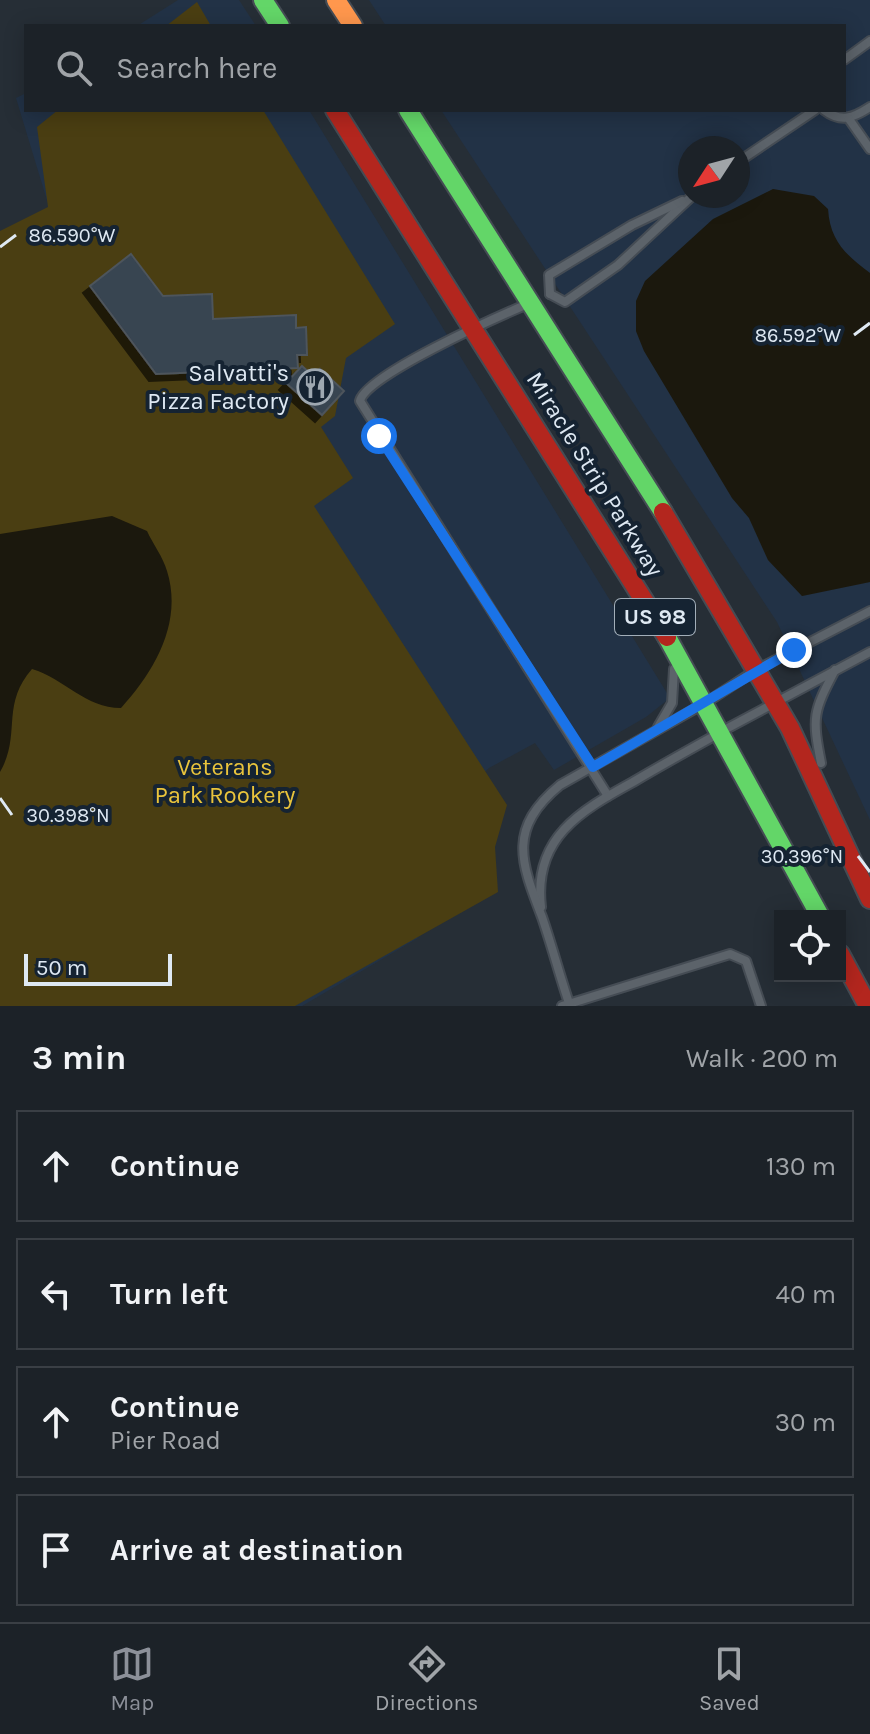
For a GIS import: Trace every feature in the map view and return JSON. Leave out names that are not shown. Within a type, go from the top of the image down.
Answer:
[{"type":"highway","points":[[263,0],[279,24]]},
{"type":"highway","points":[[336,0],[352,24]]},
{"type":"highway","name":"Miracle Strip Parkway","points":[[336,112],[475,327],[674,648],[817,910]]},
{"type":"highway","name":"Miracle Strip Parkway","points":[[409,112],[684,545],[774,701],[829,808],[870,899]]},
{"type":"highway","points":[[846,965],[868,1006]]},
{"type":"lane","points":[[846,59],[870,41]]},
{"type":"lane","points":[[827,112],[835,118],[849,119],[870,107]]},
{"type":"lane","points":[[750,154],[812,112]]},
{"type":"lane","points":[[849,119],[870,149]]},
{"type":"lane","points":[[550,294],[549,275],[632,225],[678,203]]},
{"type":"lane","points":[[550,294],[565,302],[618,265],[679,208]]},
{"type":"lane","points":[[550,294],[475,327],[387,375],[366,389],[360,401],[593,767],[608,796]]},
{"type":"lane","points":[[761,1006],[746,961],[739,955],[730,954],[567,1005],[542,917],[522,865],[528,823],[548,795],[593,767],[756,670],[870,611]]},
{"type":"lane","points":[[653,732],[672,703],[674,648]]},
{"type":"lane","points":[[542,917],[539,896],[549,851],[578,813],[774,701],[870,652]]},
{"type":"lane","points":[[829,808],[814,728],[815,708],[835,670]]},
{"type":"shaded area","points":[[178,0],[239,0],[255,24],[140,24]]},
{"type":"shaded area","points":[[369,0],[870,0],[870,273],[843,253],[829,229],[828,209],[636,331],[644,351],[732,498],[749,518],[768,560],[802,596],[870,582],[870,820],[777,622],[442,112],[846,112],[846,24],[385,24]]},
{"type":"shaded area","points":[[24,94],[24,112],[310,112],[670,698],[646,717],[554,770],[535,743],[489,768],[385,864],[418,938],[302,1006],[214,1006],[49,207],[16,98]]},
{"type":"shaded area","points":[[773,189],[814,196],[828,209],[832,230],[841,246],[870,273],[870,582],[802,596],[768,560],[749,518],[732,498],[644,351],[636,331],[636,301],[645,281],[713,219],[735,208],[750,208],[750,200]]},
{"type":"shaded area","points":[[112,516],[147,531],[165,566],[171,590],[171,609],[163,645],[145,678],[121,708],[97,703],[32,669],[17,695],[10,745],[0,772],[0,534]]},
{"type":"green space","points":[[197,2],[210,24],[169,24]]},
{"type":"green space","name":"Veterans Park Rookery","points":[[56,112],[264,112],[395,324],[346,358],[335,416],[321,427],[353,478],[314,506],[507,805],[495,847],[498,892],[295,1006],[0,1006],[0,231],[48,207],[37,127]]},
{"type":"building","points":[[131,254],[163,296],[212,294],[213,319],[296,315],[296,328],[306,327],[307,355],[297,355],[298,368],[156,374],[90,286]]},
{"type":"building","name":"Salvatti's Pizza Factory","points":[[302,366],[313,376],[320,369],[344,391],[322,415],[286,383]]},
{"type":"traffic: fast","points":[[263,0],[279,24]]},
{"type":"traffic: fast","points":[[409,112],[663,512]]},
{"type":"traffic: fast","points":[[667,637],[817,910]]},
{"type":"traffic: slow","points":[[336,0],[352,24]]},
{"type":"traffic: jam","points":[[336,112],[667,637]]},
{"type":"traffic: jam","points":[[663,512],[790,728],[870,899]]},
{"type":"traffic: jam","points":[[846,965],[868,1006]]},
{"type":"place","name":"Salvatti's Pizza Factory","points":[[315,387]]},
{"type":"route","points":[[379,436],[593,767],[794,650]]}]
